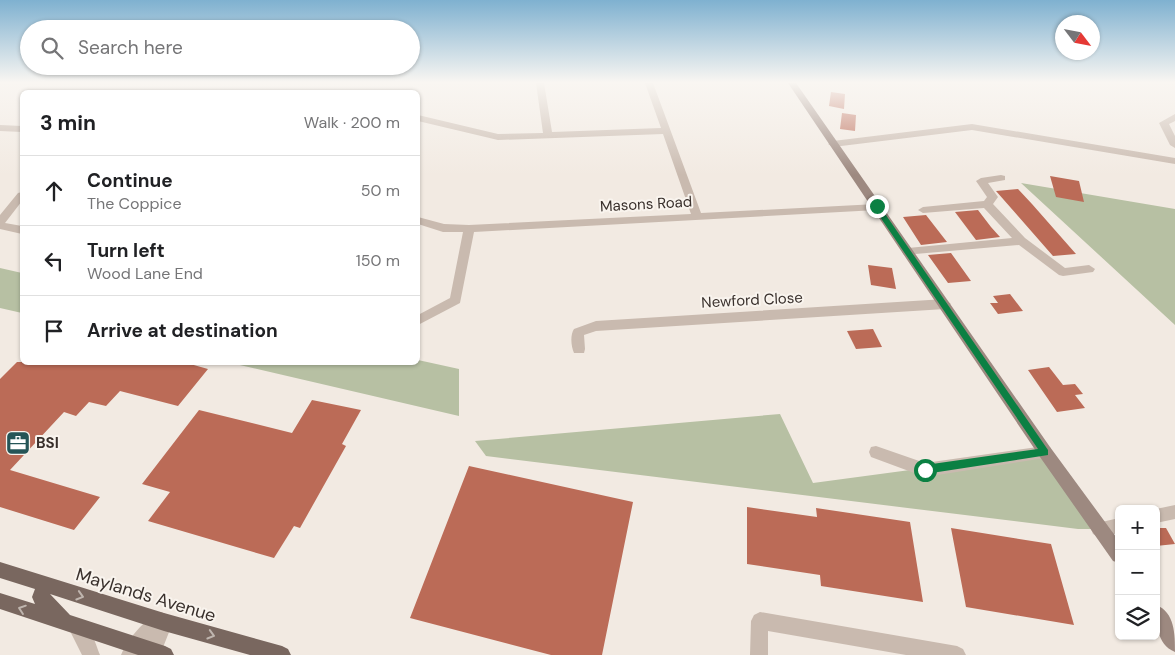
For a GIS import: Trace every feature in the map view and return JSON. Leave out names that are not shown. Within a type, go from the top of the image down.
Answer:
[{"type":"main road","name":"Maylands Avenue","points":[[0,570],[261,652],[282,655]]},
{"type":"main road","points":[[45,584],[40,597],[71,625]]},
{"type":"main road","points":[[0,601],[71,625],[132,651],[157,654]]},
{"type":"street","points":[[545,114],[548,136]]},
{"type":"street","points":[[660,114],[697,216]]},
{"type":"street","points":[[813,114],[1045,452],[1115,550]]},
{"type":"street","points":[[1175,117],[1164,123],[1175,145]]},
{"type":"street","points":[[420,118],[498,137],[666,131]]},
{"type":"street","points":[[833,144],[972,127],[1175,161]]},
{"type":"street","points":[[0,128],[20,129]]},
{"type":"street","points":[[923,210],[987,204],[993,198],[981,181],[1000,178]]},
{"type":"street","points":[[20,199],[0,224],[20,229]]},
{"type":"street","points":[[987,204],[1021,241],[1064,272],[1090,269]]},
{"type":"street","name":"Masons Road","points":[[420,221],[444,228],[469,229],[877,206]]},
{"type":"street","points":[[420,319],[456,300],[469,229]]},
{"type":"street","points":[[908,252],[1021,241]]},
{"type":"street","name":"Newford Close","points":[[579,349],[578,332],[596,326],[945,304]]},
{"type":"street","points":[[876,452],[925,470],[1045,452]]},
{"type":"street","points":[[1160,515],[1175,512]]},
{"type":"street","points":[[1099,529],[1115,526]]},
{"type":"street","points":[[1160,619],[1175,643]]},
{"type":"street","points":[[132,651],[162,621]]},
{"type":"street","points":[[157,654],[162,621]]},
{"type":"street","points":[[760,655],[760,621],[957,655]]},
{"type":"street","points":[[71,625],[86,640],[91,655]]},
{"type":"green space","points":[[1021,183],[1175,209],[1175,325]]},
{"type":"green space","points":[[0,268],[20,273],[20,313],[0,308]]},
{"type":"green space","points":[[420,360],[459,369],[459,416],[240,365],[420,365]]},
{"type":"green space","points":[[780,414],[813,483],[1045,452],[1099,529],[1078,529],[486,456],[475,441]]},
{"type":"building","points":[[842,114],[856,115],[855,131],[840,129]]},
{"type":"building","points":[[1050,176],[1079,181],[1084,202],[1056,197]]},
{"type":"building","points":[[1018,189],[1076,254],[1053,256],[996,191]]},
{"type":"building","points":[[978,210],[1000,237],[976,240],[955,212]]},
{"type":"building","points":[[926,215],[947,242],[921,245],[903,217]]},
{"type":"building","points":[[951,253],[971,281],[948,283],[928,255]]},
{"type":"building","points":[[868,265],[892,268],[896,289],[871,285]]},
{"type":"building","points":[[1010,294],[1023,311],[998,314],[990,303],[998,303],[993,296]]},
{"type":"building","points":[[873,329],[882,347],[856,349],[847,331]]},
{"type":"building","name":"BSI","points":[[17,362],[20,362],[20,365],[194,365],[208,369],[178,406],[120,391],[106,406],[89,402],[76,416],[64,412],[10,470],[100,497],[74,530],[0,507],[0,379]]},
{"type":"building","points":[[1049,367],[1063,385],[1075,384],[1083,394],[1075,395],[1085,408],[1057,412],[1028,370]]},
{"type":"building","points":[[312,400],[361,410],[342,444],[346,446],[300,528],[294,526],[274,558],[148,521],[170,492],[142,484],[199,410],[292,433]]},
{"type":"building","points":[[469,466],[633,502],[602,655],[551,655],[410,618]]},
{"type":"building","points":[[747,507],[817,517],[816,508],[910,522],[923,602],[821,586],[820,575],[747,564]]},
{"type":"building","points":[[951,528],[1051,544],[1074,625],[966,607]]},
{"type":"building","points":[[1160,528],[1166,528],[1175,544],[1160,546]]},
{"type":"place","name":"BSI","points":[[18,443]]},
{"type":"route","points":[[877,206],[1045,452],[925,470]]}]
